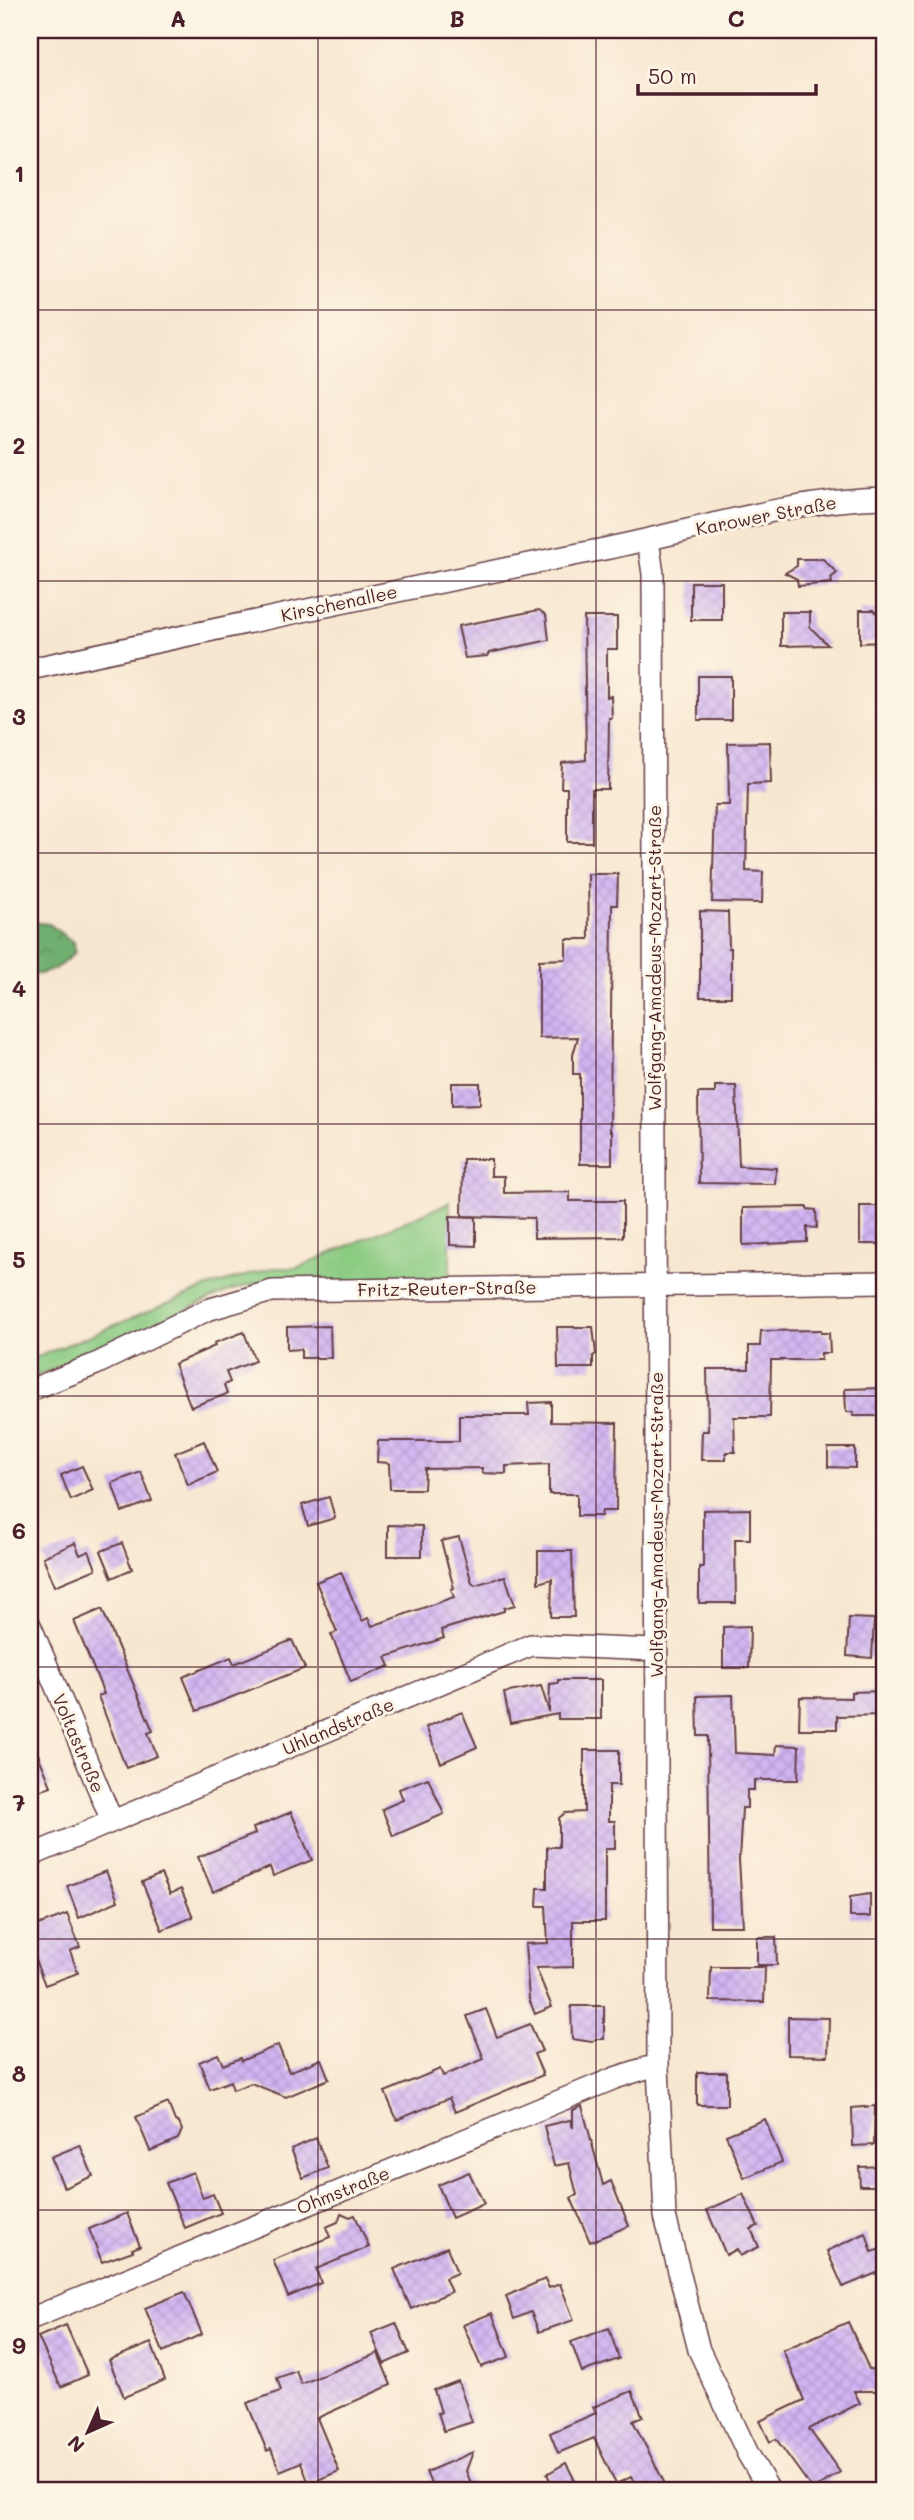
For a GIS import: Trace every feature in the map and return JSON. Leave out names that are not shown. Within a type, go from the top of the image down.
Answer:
[{"type":"street","name":"Karower Straße","points":[[648,540],[793,506],[884,498]]},
{"type":"street","name":"Kirschenallee","points":[[30,669],[355,599],[648,540]]},
{"type":"street","name":"Wolfgang-Amadeus-Mozart-Straße","points":[[648,540],[653,574],[658,2067],[665,2216],[699,2350],[748,2454],[769,2490]]},
{"type":"street","name":"Fritz-Reuter-Straße","points":[[30,1390],[96,1364],[207,1310],[272,1291],[884,1282]]},
{"type":"street","name":"Voltastraße","points":[[30,1625],[112,1821]]},
{"type":"street","name":"Uhlandstraße","points":[[30,1856],[531,1646],[656,1650]]},
{"type":"street","name":"Ohmstraße","points":[[30,2319],[615,2078],[658,2067]]},
{"type":"green space","points":[[30,922],[49,924],[73,942],[75,952],[55,969],[30,974]]},
{"type":"green space","points":[[450,1202],[450,1279],[249,1285],[229,1291],[30,1379],[30,1360],[208,1287],[272,1268],[297,1268]]},
{"type":"building","points":[[797,559],[823,559],[837,573],[831,578],[832,583],[798,586],[797,579],[785,573],[797,566]]},
{"type":"building","points":[[691,582],[722,582],[722,620],[691,620]]},
{"type":"building","points":[[539,610],[546,615],[549,640],[489,653],[487,656],[465,658],[458,626]]},
{"type":"building","points":[[860,610],[874,610],[884,620],[884,642],[860,643]]},
{"type":"building","points":[[781,612],[810,612],[810,627],[828,645],[781,646]]},
{"type":"building","points":[[584,617],[617,617],[617,649],[607,649],[607,697],[611,696],[612,718],[609,718],[608,789],[592,789],[592,842],[567,842],[567,788],[561,788],[562,763],[586,760]]},
{"type":"building","points":[[698,676],[731,676],[731,720],[698,720]]},
{"type":"building","points":[[770,742],[771,783],[748,784],[746,871],[763,872],[762,903],[712,902],[715,805],[729,805],[728,743]]},
{"type":"building","points":[[588,874],[618,874],[617,905],[612,905],[612,1164],[580,1164],[580,1074],[573,1074],[573,1055],[578,1037],[539,1038],[539,960],[566,959],[566,939],[589,939]]},
{"type":"building","points":[[700,911],[728,912],[731,997],[700,997]]},
{"type":"building","points":[[452,1083],[480,1083],[480,1104],[452,1105]]},
{"type":"building","points":[[715,1086],[736,1086],[739,1166],[776,1168],[775,1184],[699,1183],[698,1093],[715,1093]]},
{"type":"building","points":[[463,1159],[491,1159],[491,1176],[504,1176],[504,1193],[570,1192],[570,1201],[623,1201],[623,1237],[534,1238],[534,1218],[462,1216]]},
{"type":"building","points":[[860,1206],[881,1206],[881,1213],[884,1213],[884,1244],[860,1244]]},
{"type":"building","points":[[807,1207],[816,1210],[817,1228],[807,1227],[807,1242],[743,1245],[743,1208]]},
{"type":"building","points":[[450,1216],[476,1217],[476,1246],[450,1245]]},
{"type":"building","points":[[330,1326],[331,1358],[301,1358],[301,1349],[287,1350],[287,1327]]},
{"type":"building","points":[[557,1327],[593,1327],[596,1354],[593,1356],[593,1368],[558,1368]]},
{"type":"building","points":[[821,1330],[821,1333],[829,1333],[830,1353],[821,1353],[821,1360],[771,1360],[770,1417],[734,1417],[735,1452],[726,1452],[726,1460],[701,1460],[702,1431],[708,1431],[707,1369],[749,1369],[749,1346],[760,1346],[761,1331]]},
{"type":"building","points":[[244,1332],[255,1361],[226,1372],[230,1382],[224,1385],[227,1394],[191,1407],[174,1364],[215,1346],[214,1343]]},
{"type":"building","points":[[884,1388],[884,1416],[853,1416],[853,1412],[846,1412],[845,1389]]},
{"type":"building","points":[[551,1402],[551,1422],[617,1423],[616,1511],[602,1511],[601,1516],[577,1516],[577,1494],[549,1494],[549,1464],[506,1466],[506,1474],[482,1473],[482,1468],[425,1469],[424,1489],[390,1489],[389,1463],[377,1462],[378,1441],[459,1441],[459,1415],[529,1415],[528,1403]]},
{"type":"building","points":[[204,1441],[217,1472],[188,1485],[175,1453]]},
{"type":"building","points":[[828,1448],[855,1448],[855,1468],[828,1467]]},
{"type":"building","points":[[82,1466],[93,1490],[71,1500],[61,1475]]},
{"type":"building","points":[[141,1472],[152,1501],[122,1512],[112,1483]]},
{"type":"building","points":[[329,1497],[335,1518],[308,1526],[302,1505]]},
{"type":"building","points":[[750,1509],[750,1539],[735,1539],[736,1603],[699,1603],[699,1567],[703,1567],[703,1510]]},
{"type":"building","points":[[388,1525],[422,1526],[422,1556],[388,1556]]},
{"type":"building","points":[[459,1537],[472,1583],[475,1585],[505,1576],[515,1605],[504,1608],[504,1611],[441,1630],[444,1638],[386,1657],[390,1666],[351,1682],[331,1634],[337,1632],[316,1582],[341,1572],[362,1621],[368,1618],[372,1626],[454,1597],[441,1541]]},
{"type":"building","points":[[75,1543],[80,1555],[89,1551],[96,1569],[55,1586],[43,1557]]},
{"type":"building","points":[[122,1543],[132,1569],[112,1578],[101,1551]]},
{"type":"building","points":[[538,1551],[572,1551],[574,1617],[551,1617],[552,1579],[538,1583]]},
{"type":"building","points":[[102,1609],[153,1731],[148,1733],[157,1756],[126,1768],[98,1696],[104,1694],[74,1621]]},
{"type":"building","points":[[849,1618],[874,1619],[872,1658],[847,1656]]},
{"type":"building","points":[[750,1626],[749,1668],[723,1668],[723,1627]]},
{"type":"building","points":[[292,1640],[305,1668],[197,1711],[183,1677],[231,1657],[234,1664]]},
{"type":"building","points":[[558,1680],[601,1680],[601,1719],[558,1719],[558,1714],[510,1723],[504,1693],[541,1686],[549,1712],[550,1684],[558,1683]]},
{"type":"building","points":[[884,1691],[884,1715],[837,1716],[837,1729],[799,1729],[800,1697],[851,1698],[851,1692]]},
{"type":"building","points":[[733,1695],[735,1753],[775,1755],[776,1745],[799,1746],[798,1780],[754,1780],[754,1790],[747,1790],[747,1808],[742,1808],[739,1860],[743,1926],[710,1926],[708,1736],[698,1736],[697,1696]]},
{"type":"building","points":[[462,1712],[477,1747],[441,1763],[426,1727]]},
{"type":"building","points":[[30,1735],[51,1786],[30,1795]]},
{"type":"building","points":[[584,1750],[619,1750],[619,1785],[609,1785],[609,1821],[615,1821],[615,1849],[605,1849],[605,1921],[573,1921],[573,1967],[536,1968],[552,2007],[535,2014],[529,1999],[525,1944],[548,1943],[546,1906],[537,1906],[538,1888],[547,1888],[547,1847],[559,1847],[559,1818],[565,1813],[584,1812]]},
{"type":"building","points":[[428,1778],[444,1814],[393,1836],[382,1809],[403,1800],[399,1789]]},
{"type":"building","points":[[291,1812],[312,1860],[273,1876],[270,1867],[213,1892],[198,1857],[255,1834],[253,1828]]},
{"type":"building","points":[[106,1871],[118,1901],[79,1918],[67,1886]]},
{"type":"building","points":[[161,1874],[170,1894],[181,1889],[193,1917],[162,1930],[142,1882]]},
{"type":"building","points":[[870,1894],[870,1917],[850,1917],[850,1897]]},
{"type":"building","points":[[67,1914],[80,1947],[70,1951],[78,1973],[45,1985],[30,1947],[30,1928]]},
{"type":"building","points":[[757,1937],[776,1937],[777,1965],[757,1965]]},
{"type":"building","points":[[711,1967],[765,1967],[764,2002],[710,2001]]},
{"type":"building","points":[[571,2006],[604,2006],[604,2039],[592,2042],[572,2039]]},
{"type":"building","points":[[486,2009],[497,2037],[530,2024],[542,2051],[534,2054],[543,2075],[455,2112],[449,2098],[397,2120],[385,2092],[440,2069],[443,2076],[484,2059],[467,2016]]},
{"type":"building","points":[[788,2017],[829,2018],[828,2056],[788,2055]]},
{"type":"building","points":[[278,2045],[289,2072],[321,2059],[329,2079],[286,2097],[251,2083],[233,2090],[230,2081],[210,2089],[199,2062],[218,2054],[223,2065],[240,2058],[241,2061]]},
{"type":"building","points":[[697,2072],[727,2072],[727,2105],[697,2105]]},
{"type":"building","points":[[168,2103],[182,2130],[178,2139],[150,2151],[136,2117]]},
{"type":"building","points":[[582,2106],[603,2185],[611,2181],[629,2226],[590,2242],[571,2198],[577,2195],[569,2163],[554,2166],[544,2126],[570,2120],[573,2128],[573,2110]]},
{"type":"building","points":[[875,2106],[874,2145],[853,2146],[852,2108]]},
{"type":"building","points":[[765,2119],[782,2162],[744,2178],[726,2135]]},
{"type":"building","points":[[316,2138],[328,2168],[303,2178],[291,2149]]},
{"type":"building","points":[[80,2145],[93,2176],[64,2188],[51,2157]]},
{"type":"building","points":[[884,2166],[884,2186],[860,2186],[859,2167]]},
{"type":"building","points":[[193,2172],[203,2198],[213,2194],[221,2213],[185,2228],[166,2183]]},
{"type":"building","points":[[469,2172],[484,2204],[452,2218],[438,2185]]},
{"type":"building","points":[[743,2194],[758,2226],[751,2229],[759,2247],[740,2256],[737,2249],[726,2255],[707,2210]]},
{"type":"building","points":[[127,2213],[140,2246],[102,2262],[89,2229]]},
{"type":"building","points":[[341,2213],[350,2217],[355,2215],[369,2247],[316,2269],[321,2283],[288,2297],[273,2260],[330,2237],[326,2227],[338,2222]]},
{"type":"building","points":[[866,2233],[872,2252],[884,2248],[884,2270],[843,2287],[827,2251]]},
{"type":"building","points":[[447,2247],[457,2273],[445,2278],[451,2292],[411,2309],[394,2269]]},
{"type":"building","points":[[545,2279],[549,2288],[560,2284],[574,2320],[539,2332],[531,2312],[514,2319],[506,2296]]},
{"type":"building","points":[[184,2292],[202,2334],[163,2352],[145,2308]]},
{"type":"building","points":[[492,2313],[509,2357],[481,2367],[463,2325]]},
{"type":"building","points":[[848,2322],[869,2369],[884,2370],[884,2391],[854,2391],[860,2403],[809,2429],[840,2472],[813,2490],[776,2439],[770,2442],[760,2421],[804,2400],[783,2350]]},
{"type":"building","points":[[396,2323],[409,2353],[384,2364],[371,2333]]},
{"type":"building","points":[[66,2325],[88,2375],[61,2387],[38,2337]]},
{"type":"building","points":[[609,2328],[619,2359],[582,2372],[571,2342]]},
{"type":"building","points":[[151,2343],[165,2380],[124,2397],[109,2360]]},
{"type":"building","points":[[378,2353],[391,2385],[317,2418],[339,2471],[309,2484],[301,2462],[280,2471],[271,2449],[267,2451],[247,2403],[281,2391],[277,2378],[296,2371],[301,2384]]},
{"type":"building","points":[[458,2381],[472,2422],[444,2431],[434,2390]]},
{"type":"building","points":[[632,2391],[643,2417],[633,2421],[668,2490],[638,2490],[631,2477],[616,2484],[594,2438],[558,2453],[550,2433],[596,2413],[593,2407]]},
{"type":"building","points":[[473,2452],[466,2471],[474,2490],[434,2490],[426,2472]]},
{"type":"building","points":[[566,2463],[580,2490],[555,2490],[547,2474]]}]
